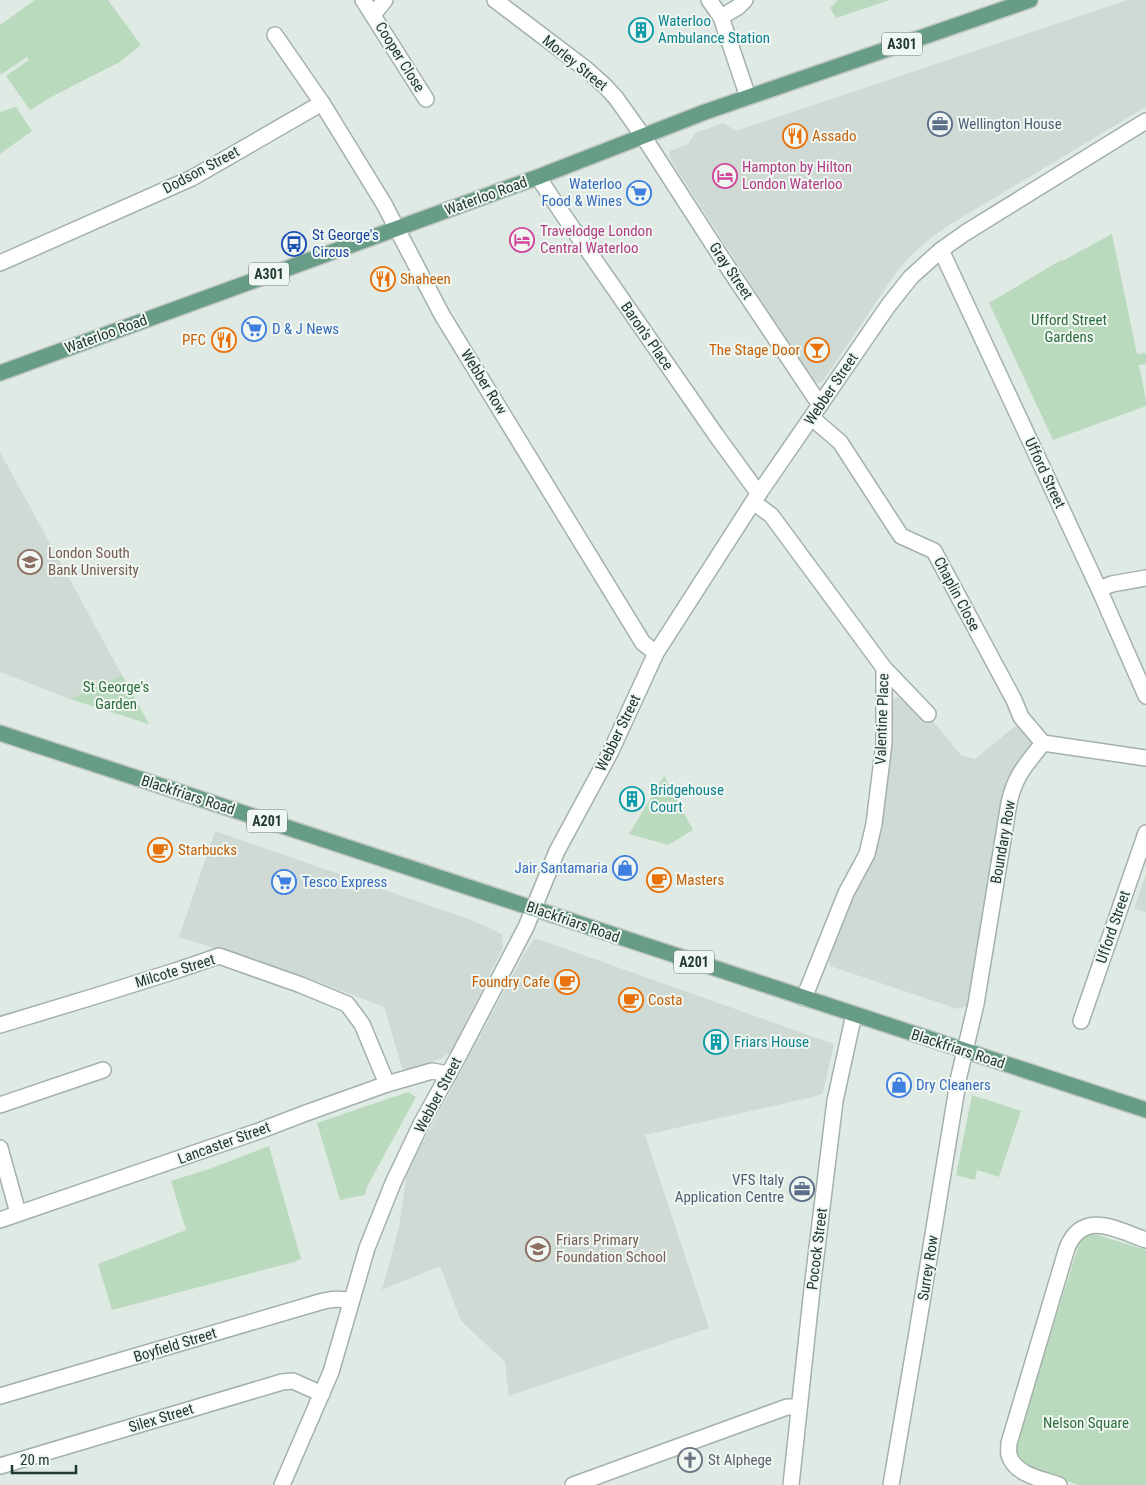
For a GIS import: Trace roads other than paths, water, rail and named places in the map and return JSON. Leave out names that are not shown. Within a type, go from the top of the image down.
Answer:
[{"type":"main road","name":"Waterloo Road","points":[[0,373],[538,177],[748,97],[1030,0]]},
{"type":"main road","name":"Blackfriars Road","points":[[0,733],[1146,1110]]},
{"type":"street","name":"Cooper Close","points":[[363,0],[426,98]]},
{"type":"street","name":"Cooper Close","points":[[374,15],[384,0]]},
{"type":"street","name":"Morley Street","points":[[495,0],[601,82],[616,98],[643,136]]},
{"type":"street","points":[[709,0],[721,17],[748,97]]},
{"type":"street","points":[[721,17],[738,7],[745,0]]},
{"type":"street","points":[[275,35],[322,104]]},
{"type":"street","name":"Dodson Street","points":[[0,263],[192,178],[322,104]]},
{"type":"street","name":"Webber Row","points":[[322,104],[384,204],[448,323],[643,643],[656,653]]},
{"type":"street","name":"Webber Street","points":[[282,1485],[331,1372],[367,1248],[393,1183],[421,1124],[449,1074],[534,909],[557,851],[610,753],[656,653],[756,498],[888,306],[911,277],[941,250],[965,233],[1146,121]]},
{"type":"street","name":"Gray Street","points":[[643,136],[725,263],[816,411]]},
{"type":"street","name":"Baron's Place","points":[[538,177],[710,427],[756,498]]},
{"type":"street","name":"Ufford Street","points":[[941,250],[1099,589],[1146,696]]},
{"type":"street","name":"Chaplin Close","points":[[816,411],[840,442],[901,536],[934,551],[1014,700],[1021,717],[1043,743]]},
{"type":"street","name":"Valentine Place","points":[[756,498],[771,515],[884,668],[884,742],[874,824],[867,854],[846,893],[804,998]]},
{"type":"street","points":[[1099,589],[1112,584],[1146,578]]},
{"type":"street","points":[[884,668],[928,714]]},
{"type":"street","points":[[1043,743],[1146,758]]},
{"type":"street","name":"Boundary Row","points":[[964,1051],[976,1004],[1012,789],[1018,775],[1043,743]]},
{"type":"street","name":"Ufford Street","points":[[1081,1021],[1146,833]]},
{"type":"street","name":"Milcote Street","points":[[0,1025],[219,956],[347,1004],[362,1024],[387,1084]]},
{"type":"street","name":"Pocock Street","points":[[791,1485],[835,1101],[854,1014]]},
{"type":"street","name":"Surrey Row","points":[[891,1485],[964,1051]]},
{"type":"street","points":[[0,1104],[103,1070]]},
{"type":"street","name":"Lancaster Street","points":[[0,1220],[260,1131],[387,1084],[432,1071],[449,1074]]},
{"type":"street","points":[[0,1148],[18,1213]]},
{"type":"street","points":[[1059,1485],[1021,1471],[1009,1455],[1009,1443],[1067,1248],[1072,1238],[1081,1229],[1093,1225],[1105,1226],[1146,1240]]},
{"type":"street","name":"Boyfield Street","points":[[0,1396],[331,1299],[351,1301]]},
{"type":"street","name":"Silex Street","points":[[0,1466],[282,1382],[292,1381],[322,1394]]},
{"type":"street","points":[[573,1485],[787,1407],[799,1407]]},
{"type":"place","name":"Waterloo Ambulance Station","points":[[641,30]]},
{"type":"place","name":"Wellington House","points":[[940,124]]},
{"type":"place","name":"Assado","points":[[795,136]]},
{"type":"place","name":"Hampton by Hilton London Waterloo","points":[[725,176]]},
{"type":"place","name":"Waterloo Food & Wines","points":[[639,193]]},
{"type":"place","name":"Travelodge London Central Waterloo","points":[[522,240]]},
{"type":"place","name":"St George's Circus","points":[[294,244]]},
{"type":"place","name":"Shaheen","points":[[383,279]]},
{"type":"place","name":"D & J News","points":[[254,329]]},
{"type":"place","name":"PFC","points":[[224,340]]},
{"type":"place","name":"The Stage Door","points":[[817,350]]},
{"type":"place","name":"London South Bank University","points":[[30,562]]},
{"type":"place","name":"Bridgehouse Court","points":[[632,799]]},
{"type":"place","name":"Starbucks","points":[[160,850]]},
{"type":"place","name":"Jair Santamaria","points":[[625,868]]},
{"type":"place","name":"Masters","points":[[659,880]]},
{"type":"place","name":"Tesco Express","points":[[284,882]]},
{"type":"place","name":"Foundry Cafe","points":[[567,982]]},
{"type":"place","name":"Costa","points":[[631,1000]]},
{"type":"place","name":"Friars House","points":[[716,1042]]},
{"type":"place","name":"Dry Cleaners","points":[[899,1085]]},
{"type":"place","name":"VFS Italy Application Centre","points":[[802,1189]]},
{"type":"place","name":"Friars Primary Foundation School","points":[[538,1249]]},
{"type":"place","name":"St Alphege","points":[[690,1460]]},
{"type":"park label","name":"Ufford Street Gardens","points":[[1069,328]]},
{"type":"park label","name":"St George's Garden","points":[[116,696]]},
{"type":"park label","name":"Nelson Square","points":[[1086,1423]]}]
